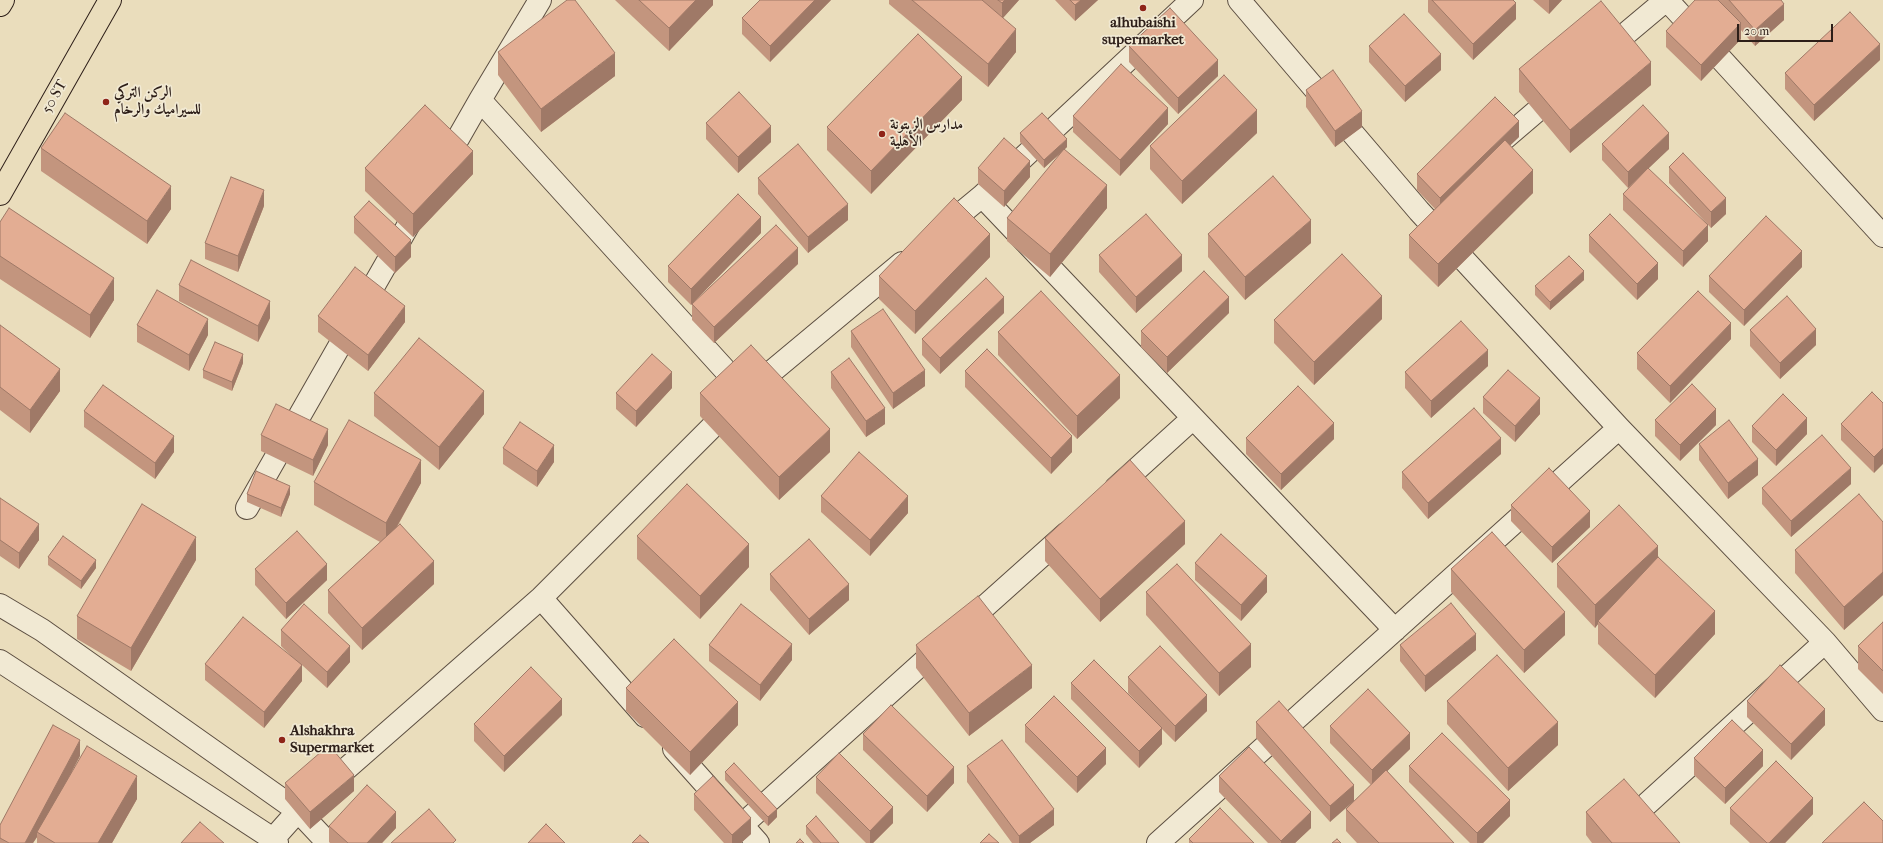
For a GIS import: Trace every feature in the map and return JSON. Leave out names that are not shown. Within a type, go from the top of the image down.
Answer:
[{"type":"main road","points":[[0,5],[3,0]]},
{"type":"main road","name":"50 ST","points":[[0,194],[110,0]]},
{"type":"street","points":[[247,508],[480,100],[540,0]]},
{"type":"street","points":[[0,661],[275,841],[298,811],[541,598],[746,393],[982,196],[1192,0]]},
{"type":"street","points":[[1239,0],[1419,211],[1619,428],[1825,642],[1883,710]]},
{"type":"street","points":[[1479,160],[1666,0],[1883,236]]},
{"type":"street","points":[[480,100],[746,393]]},
{"type":"street","points":[[982,196],[1192,419],[1395,630]]},
{"type":"street","points":[[1419,211],[1437,196]]},
{"type":"street","points":[[1103,500],[1192,419]]},
{"type":"street","points":[[1158,843],[1619,428]]},
{"type":"street","points":[[742,826],[1080,521]]},
{"type":"street","points":[[541,598],[758,843]]},
{"type":"street","points":[[0,605],[42,630],[298,811],[328,843]]},
{"type":"street","points":[[1604,843],[1825,642]]},
{"type":"building","points":[[567,0],[575,0],[615,53],[541,109],[498,52]]},
{"type":"building","points":[[639,0],[696,0],[669,28]]},
{"type":"building","points":[[760,0],[815,0],[770,46],[742,18]]},
{"type":"building","points":[[912,0],[982,0],[1016,29],[988,64]]},
{"type":"building","points":[[998,0],[1005,0],[1002,3]]},
{"type":"building","points":[[1070,0],[1081,0],[1075,5]]},
{"type":"building","points":[[1432,0],[1513,0],[1516,3],[1473,44]]},
{"type":"building","points":[[1695,0],[1718,0],[1741,23],[1701,65],[1666,31]]},
{"type":"building","points":[[1729,0],[1781,0],[1784,4],[1755,30]]},
{"type":"building","points":[[1601,1],[1651,62],[1570,130],[1519,69]]},
{"type":"building","points":[[1170,8],[1218,60],[1178,98],[1129,46]]},
{"type":"building","points":[[1850,12],[1880,44],[1814,105],[1785,73]]},
{"type":"building","points":[[1404,14],[1441,54],[1405,86],[1369,46]]},
{"type":"building","points":[[918,34],[962,77],[871,171],[827,127]]},
{"type":"building","points":[[1121,64],[1168,108],[1120,160],[1073,116]]},
{"type":"building","points":[[1333,70],[1362,111],[1335,131],[1306,90]]},
{"type":"building","points":[[1224,75],[1257,110],[1182,181],[1150,146]]},
{"type":"building","points":[[739,92],[771,126],[738,157],[706,123]]},
{"type":"building","points":[[1495,97],[1519,121],[1440,198],[1417,174]]},
{"type":"building","points":[[425,105],[473,151],[413,214],[365,168]]},
{"type":"building","points":[[1643,105],[1669,133],[1628,172],[1602,144]]},
{"type":"building","points":[[65,113],[171,186],[147,221],[41,148]]},
{"type":"building","points":[[1042,113],[1067,139],[1044,160],[1020,133]]},
{"type":"building","points":[[1004,138],[1030,161],[1004,191],[978,168]]},
{"type":"building","points":[[1505,140],[1533,170],[1438,264],[1409,235]]},
{"type":"building","points":[[798,144],[848,204],[808,237],[758,178]]},
{"type":"building","points":[[1064,149],[1107,185],[1050,254],[1007,218]]},
{"type":"building","points":[[1683,153],[1726,198],[1711,212],[1669,167]]},
{"type":"building","points":[[1648,168],[1708,225],[1683,251],[1623,194]]},
{"type":"building","points":[[1273,176],[1311,220],[1245,277],[1208,234]]},
{"type":"building","points":[[231,177],[264,190],[238,256],[205,243]]},
{"type":"building","points":[[738,194],[761,217],[691,289],[668,266]]},
{"type":"building","points":[[954,198],[990,234],[915,311],[879,276]]},
{"type":"building","points":[[369,201],[411,240],[395,257],[354,217]]},
{"type":"building","points":[[9,208],[114,278],[90,315],[0,256],[0,222]]},
{"type":"building","points":[[1146,214],[1182,255],[1136,297],[1099,255]]},
{"type":"building","points":[[1610,214],[1658,263],[1637,284],[1589,235]]},
{"type":"building","points":[[1766,216],[1802,251],[1744,310],[1709,276]]},
{"type":"building","points":[[776,225],[798,248],[714,327],[692,304]]},
{"type":"building","points":[[1342,254],[1382,296],[1314,362],[1274,320]]},
{"type":"building","points":[[1569,256],[1584,271],[1550,302],[1535,286]]},
{"type":"building","points":[[191,260],[270,301],[258,326],[179,285]]},
{"type":"building","points":[[355,267],[405,306],[368,355],[318,316]]},
{"type":"building","points":[[1204,271],[1229,297],[1167,357],[1141,331]]},
{"type":"building","points":[[986,278],[1004,297],[940,358],[922,339]]},
{"type":"building","points":[[157,290],[208,319],[189,355],[137,325]]},
{"type":"building","points":[[1041,291],[1120,375],[1077,416],[998,332]]},
{"type":"building","points":[[1698,291],[1731,323],[1670,386],[1637,353]]},
{"type":"building","points":[[1787,296],[1816,329],[1780,363],[1750,330]]},
{"type":"building","points":[[883,309],[925,370],[893,393],[851,331]]},
{"type":"building","points":[[1461,321],[1488,350],[1431,401],[1405,372]]},
{"type":"building","points":[[0,325],[60,369],[30,410],[0,387]]},
{"type":"building","points":[[419,338],[484,391],[439,447],[374,393]]},
{"type":"building","points":[[215,342],[243,354],[232,382],[203,370]]},
{"type":"building","points":[[751,345],[830,429],[779,477],[700,393]]},
{"type":"building","points":[[987,349],[1072,436],[1051,458],[965,371]]},
{"type":"building","points":[[652,354],[672,372],[636,411],[616,393]]},
{"type":"building","points":[[849,358],[885,408],[866,421],[831,372]]},
{"type":"building","points":[[1508,370],[1540,398],[1515,426],[1483,397]]},
{"type":"building","points":[[1692,384],[1716,409],[1680,445],[1655,420]]},
{"type":"building","points":[[103,385],[174,436],[155,463],[84,411]]},
{"type":"building","points":[[1298,386],[1334,423],[1281,474],[1246,438]]},
{"type":"building","points":[[1872,392],[1883,403],[1883,448],[1874,457],[1841,424]]},
{"type":"building","points":[[1783,394],[1807,418],[1776,450],[1752,426]]},
{"type":"building","points":[[276,404],[328,429],[313,460],[261,435]]},
{"type":"building","points":[[1474,408],[1501,438],[1428,503],[1402,472]]},
{"type":"building","points":[[349,420],[421,460],[386,523],[314,482]]},
{"type":"building","points":[[1729,420],[1758,459],[1728,483],[1699,444]]},
{"type":"building","points":[[520,422],[554,445],[537,471],[503,448]]},
{"type":"building","points":[[1822,435],[1851,468],[1791,521],[1762,488]]},
{"type":"building","points":[[859,452],[908,496],[870,540],[821,496]]},
{"type":"building","points":[[1130,460],[1185,521],[1100,599],[1045,538]]},
{"type":"building","points":[[1549,468],[1590,511],[1552,547],[1511,505]]},
{"type":"building","points":[[256,471],[290,486],[281,508],[247,494]]},
{"type":"building","points":[[687,484],[749,544],[700,596],[637,536]]},
{"type":"building","points":[[1859,494],[1883,522],[1883,572],[1844,607],[1795,550]]},
{"type":"building","points":[[0,498],[39,524],[19,553],[0,540]]},
{"type":"building","points":[[142,504],[196,537],[131,648],[77,616]]},
{"type":"building","points":[[1619,505],[1658,546],[1595,605],[1557,564]]},
{"type":"building","points":[[400,524],[434,561],[362,628],[328,590]]},
{"type":"building","points":[[297,531],[327,564],[286,603],[255,569]]},
{"type":"building","points":[[1492,532],[1565,612],[1524,650],[1451,569]]},
{"type":"building","points":[[1221,534],[1267,576],[1241,605],[1195,563]]},
{"type":"building","points":[[63,536],[96,560],[81,581],[48,557]]},
{"type":"building","points":[[809,539],[849,584],[809,619],[770,574]]},
{"type":"building","points":[[1658,557],[1715,611],[1655,675],[1598,621]]},
{"type":"building","points":[[1177,564],[1251,644],[1219,673],[1146,592]]},
{"type":"building","points":[[978,596],[1032,665],[969,713],[916,645]]},
{"type":"building","points":[[1451,603],[1476,634],[1425,676],[1400,645]]},
{"type":"building","points":[[304,604],[350,646],[327,672],[281,630]]},
{"type":"building","points":[[741,604],[792,644],[760,685],[709,645]]},
{"type":"building","points":[[243,617],[302,665],[264,712],[205,664]]},
{"type":"building","points":[[1883,622],[1883,671],[1858,646]]},
{"type":"building","points":[[674,639],[738,702],[690,752],[626,688]]},
{"type":"building","points":[[1160,646],[1207,695],[1175,726],[1128,677]]},
{"type":"building","points":[[1497,655],[1558,722],[1508,768],[1447,701]]},
{"type":"building","points":[[1094,660],[1162,728],[1139,751],[1071,683]]},
{"type":"building","points":[[1780,665],[1825,709],[1791,744],[1747,701]]},
{"type":"building","points":[[531,667],[562,699],[504,756],[474,724]]},
{"type":"building","points":[[1368,689],[1410,733],[1372,770],[1330,726]]},
{"type":"building","points":[[1054,696],[1106,748],[1077,777],[1025,725]]},
{"type":"building","points":[[1279,701],[1354,785],[1330,806],[1256,722]]},
{"type":"building","points":[[891,705],[954,767],[927,796],[863,734]]},
{"type":"building","points":[[1732,720],[1763,750],[1725,788],[1694,758]]},
{"type":"building","points":[[53,725],[80,740],[25,843],[9,843],[0,838],[0,825]]},
{"type":"building","points":[[1442,733],[1510,800],[1477,833],[1409,766]]},
{"type":"building","points":[[1002,740],[1054,809],[1019,836],[967,766]]},
{"type":"building","points":[[329,745],[354,775],[310,812],[285,783]]},
{"type":"building","points":[[87,746],[137,776],[98,843],[55,843],[37,832]]},
{"type":"building","points":[[1249,747],[1311,812],[1281,841],[1219,776]]},
{"type":"building","points":[[839,753],[893,807],[870,831],[816,777]]},
{"type":"building","points":[[1776,761],[1813,798],[1769,843],[1767,843],[1730,808]]},
{"type":"building","points":[[734,763],[777,809],[768,817],[725,772]]},
{"type":"building","points":[[1386,770],[1454,843],[1379,843],[1346,809]]},
{"type":"building","points":[[713,776],[751,818],[732,835],[694,794]]},
{"type":"building","points":[[1624,779],[1680,843],[1612,843],[1586,812]]},
{"type":"building","points":[[367,785],[396,812],[367,843],[348,843],[329,826]]},
{"type":"building","points":[[1864,802],[1883,821],[1883,843],[1822,843]]},
{"type":"building","points":[[1220,808],[1254,843],[1193,843],[1189,839]]},
{"type":"building","points":[[429,809],[456,840],[453,843],[391,843]]},
{"type":"building","points":[[816,816],[839,843],[821,843],[806,826]]},
{"type":"building","points":[[200,822],[224,843],[181,843]]},
{"type":"building","points":[[546,824],[565,843],[528,843]]},
{"type":"building","points":[[989,834],[999,843],[980,843]]},
{"type":"building","points":[[640,835],[649,843],[632,843]]},
{"type":"building","points":[[800,839],[804,843],[796,843]]},
{"type":"building","points":[[1337,839],[1341,843],[1332,843]]},
{"type":"place","name":"alhubaishi supermarket","points":[[1143,8]]},
{"type":"place","name":"الركن التركي للسيراميك والرخام","points":[[106,102]]},
{"type":"place","name":"مدارس الزيتونة الأهلية","points":[[882,134]]},
{"type":"place","name":"Alshakhra Supermarket","points":[[282,740]]}]
